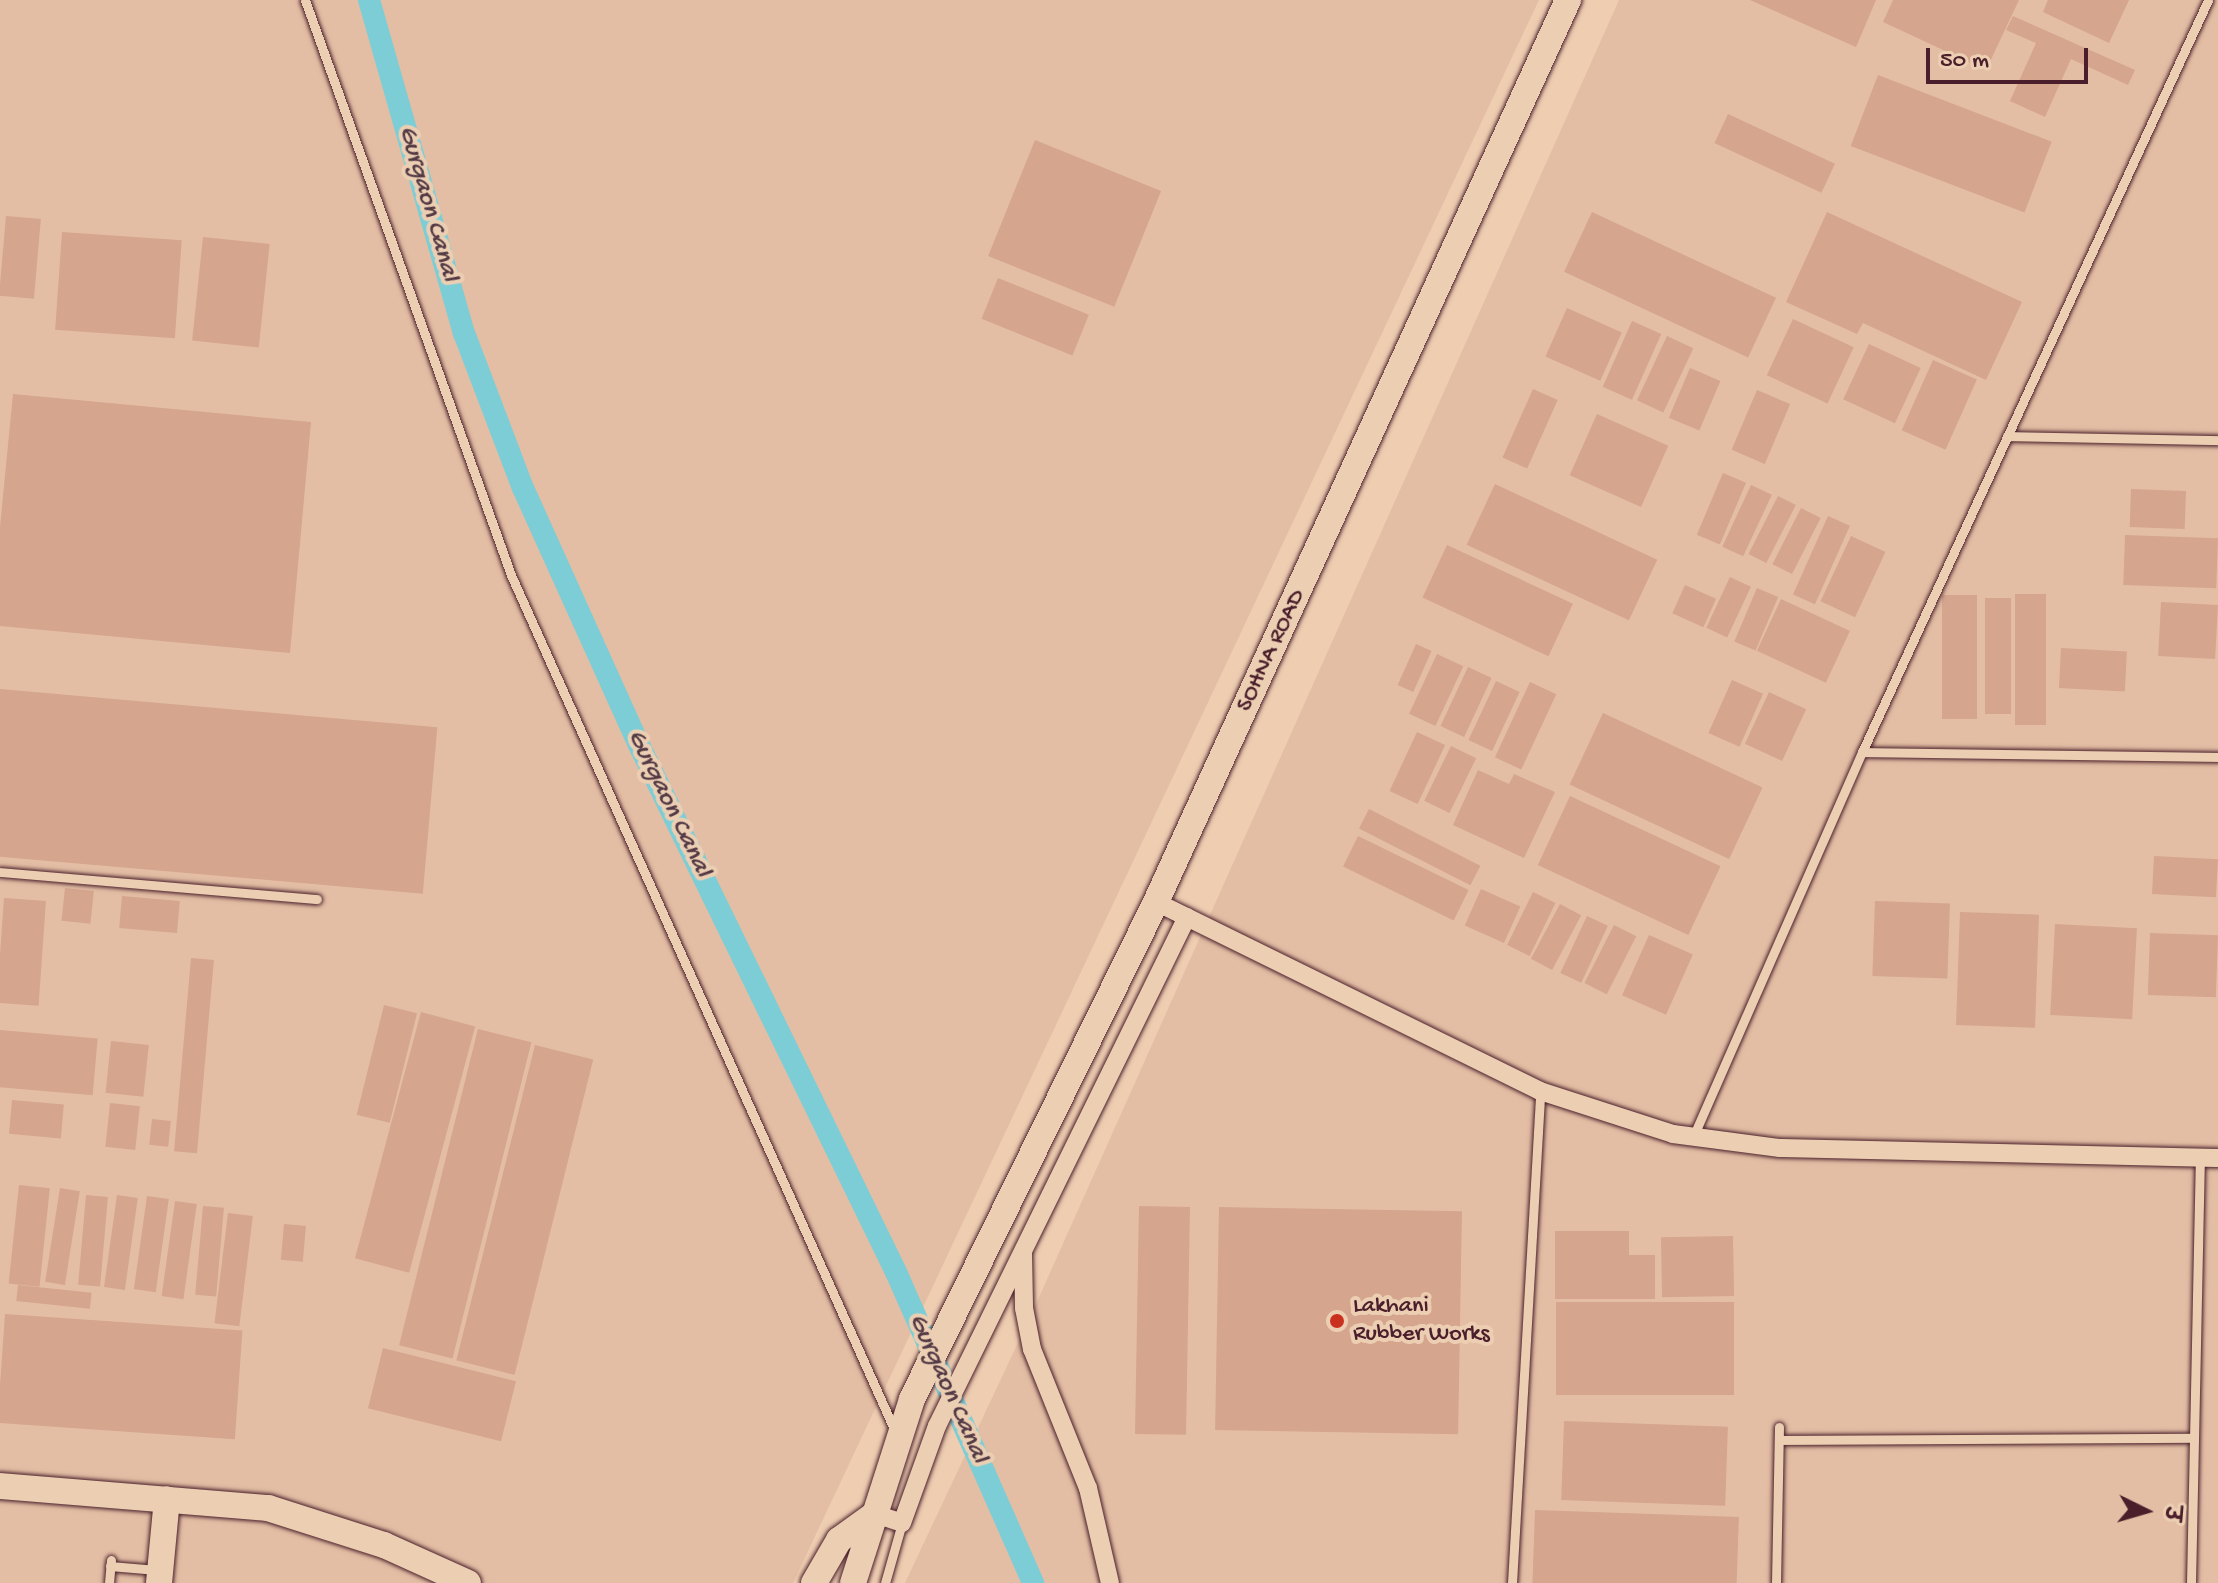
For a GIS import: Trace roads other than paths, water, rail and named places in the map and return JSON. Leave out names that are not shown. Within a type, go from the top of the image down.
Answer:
[{"type":"main road","name":"SOHNA ROAD","points":[[853,1583],[912,1399],[960,1294],[1156,902],[1568,0]]},
{"type":"main road","points":[[0,1486],[268,1508],[314,1520],[468,1583]]},
{"type":"main road","points":[[160,1577],[167,1499]]},
{"type":"main road","points":[[814,1583],[839,1540],[875,1514]]},
{"type":"street","points":[[1156,902],[1540,1091],[1692,1138],[1780,1148],[2209,1158]]},
{"type":"street","points":[[875,1514],[902,1523],[937,1426],[1187,917]]},
{"type":"street","points":[[1023,1251],[1024,1308],[1032,1349],[1088,1488],[1110,1583]]},
{"type":"lane","points":[[305,0],[511,575],[899,1440]]},
{"type":"lane","points":[[1692,1138],[1862,752],[2208,0]]},
{"type":"lane","points":[[2007,436],[2218,440]]},
{"type":"lane","points":[[1862,752],[2218,757]]},
{"type":"lane","points":[[0,872],[317,899]]},
{"type":"lane","points":[[1512,1583],[1540,1091]]},
{"type":"lane","points":[[2191,1583],[2194,1438],[2209,1158]]},
{"type":"lane","points":[[1776,1583],[1779,1427]]},
{"type":"lane","points":[[1779,1440],[2194,1438]]},
{"type":"lane","points":[[885,1583],[902,1523]]},
{"type":"lane","points":[[109,1583],[111,1563],[160,1577]]},
{"type":"waterway","name":"Gurgaon Canal","points":[[369,0],[464,333],[523,488],[641,749],[896,1272],[1033,1583]]},
{"type":"place","name":"Lakhani Rubber Works","points":[[1337,1321]]}]
